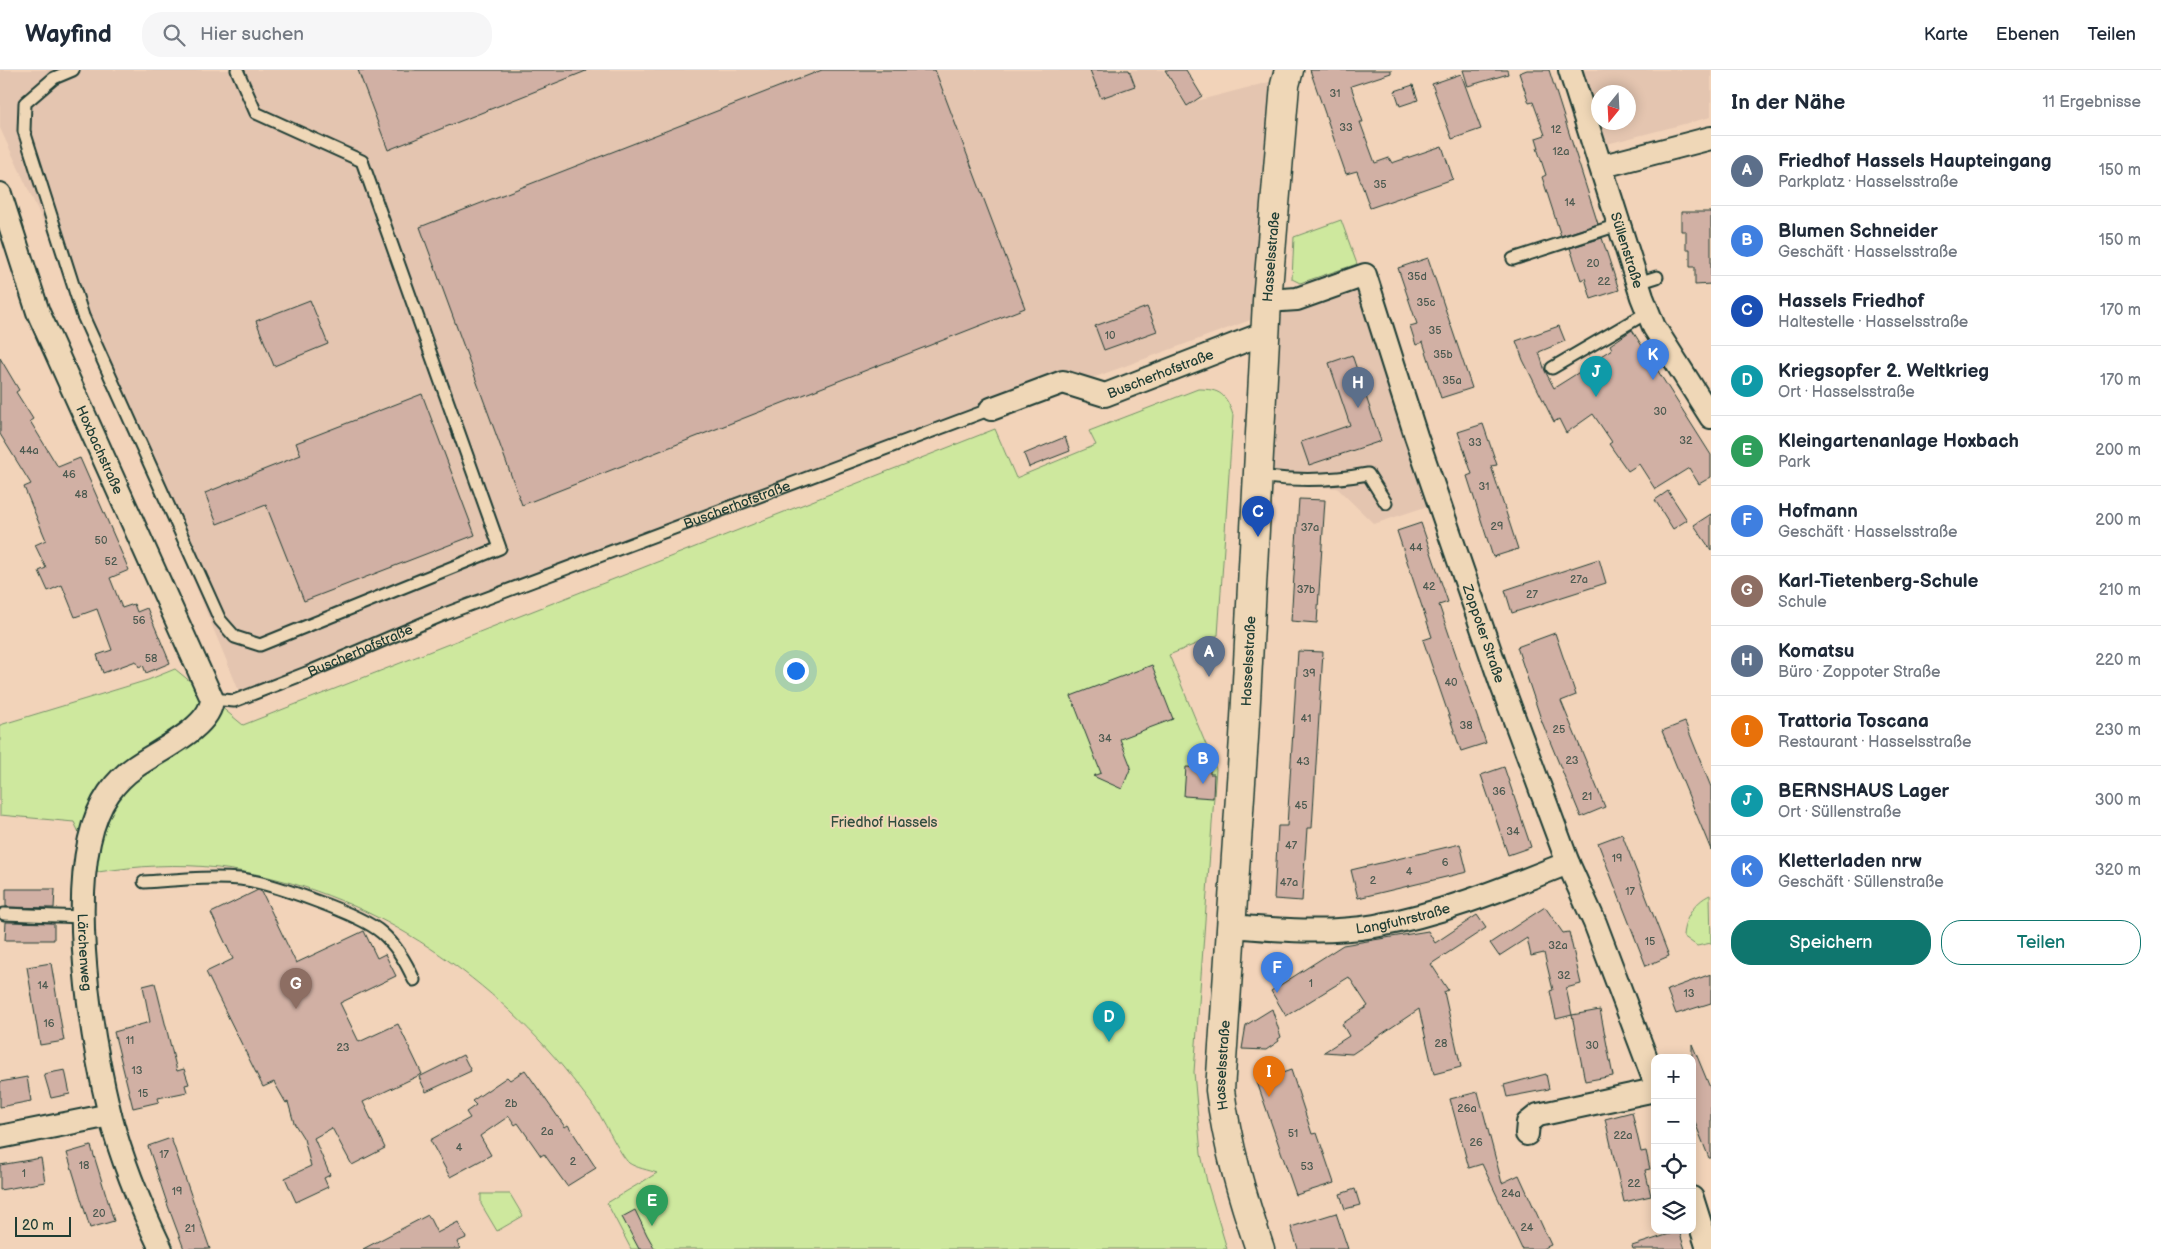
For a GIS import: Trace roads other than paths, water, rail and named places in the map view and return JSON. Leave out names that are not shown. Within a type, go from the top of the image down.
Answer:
[{"type":"street","name":"Süllenstraße","points":[[1570,70],[1621,224],[1648,280],[1648,312],[1654,327],[1711,417]]},
{"type":"street","name":"Hasselsstraße","points":[[1260,1249],[1235,1173],[1225,1132],[1220,1090],[1244,738],[1267,301],[1284,75]]},
{"type":"street","points":[[1603,166],[1711,138]]},
{"type":"street","name":"Hoxbachstraße","points":[[0,194],[38,312],[212,700]]},
{"type":"street","name":"Zoppoter Straße","points":[[1267,301],[1297,299],[1365,275],[1416,436],[1501,683],[1568,864],[1594,923],[1651,1072]]},
{"type":"street","name":"Buscherhofstraße","points":[[992,409],[1064,382],[1105,395],[1265,333]]},
{"type":"street","name":"Lärchenweg","points":[[162,1249],[145,1216],[110,1115],[86,982],[82,951],[90,839],[96,817],[108,793],[135,767],[201,722],[212,707],[212,700]]},
{"type":"street","name":"Langfuhrstraße","points":[[1230,926],[1320,930],[1374,926],[1424,916],[1479,898],[1568,864]]},
{"type":"street","points":[[1527,1134],[1528,1123],[1538,1115],[1651,1091]]},
{"type":"street","points":[[0,1137],[110,1115]]},
{"type":"street","points":[[1696,1211],[1708,1249]]},
{"type":"lane","points":[[74,70],[54,78],[25,103],[24,131],[83,316],[220,620],[235,637],[260,645],[500,548],[362,161],[256,113],[237,70]]},
{"type":"lane","points":[[1512,259],[1621,224]]},
{"type":"lane","points":[[1552,368],[1648,312]]},
{"type":"lane","name":"Buscherhofstraße","points":[[212,700],[234,701],[445,614],[992,409]]},
{"type":"lane","points":[[1257,476],[1284,480],[1335,480],[1368,474],[1386,503]]},
{"type":"lane","points":[[144,882],[206,878],[240,879],[269,884],[360,920],[382,932],[403,957],[414,980]]},
{"type":"lane","points":[[4,914],[83,917]]},
{"type":"place","name":"Kletterladen nrw","points":[[1653,380]]},
{"type":"place","name":"BERNSHAUS Lager","points":[[1596,397]]},
{"type":"place","name":"Komatsu","points":[[1358,408]]},
{"type":"place","name":"Hassels Friedhof","points":[[1258,537]]},
{"type":"place","name":"Friedhof Hassels Haupteingang","points":[[1209,677]]},
{"type":"place","name":"Blumen Schneider","points":[[1203,784]]},
{"type":"place","name":"Hofmann","points":[[1277,993]]},
{"type":"place","name":"Karl-Tietenberg-Schule","points":[[296,1009]]},
{"type":"place","name":"Kriegsopfer 2. Weltkrieg","points":[[1109,1042]]},
{"type":"place","name":"Trattoria Toscana","points":[[1269,1097]]},
{"type":"place","name":"Kleingartenanlage Hoxbach","points":[[652,1226]]},
{"type":"park label","name":"Friedhof Hassels","points":[[884,822]]}]
